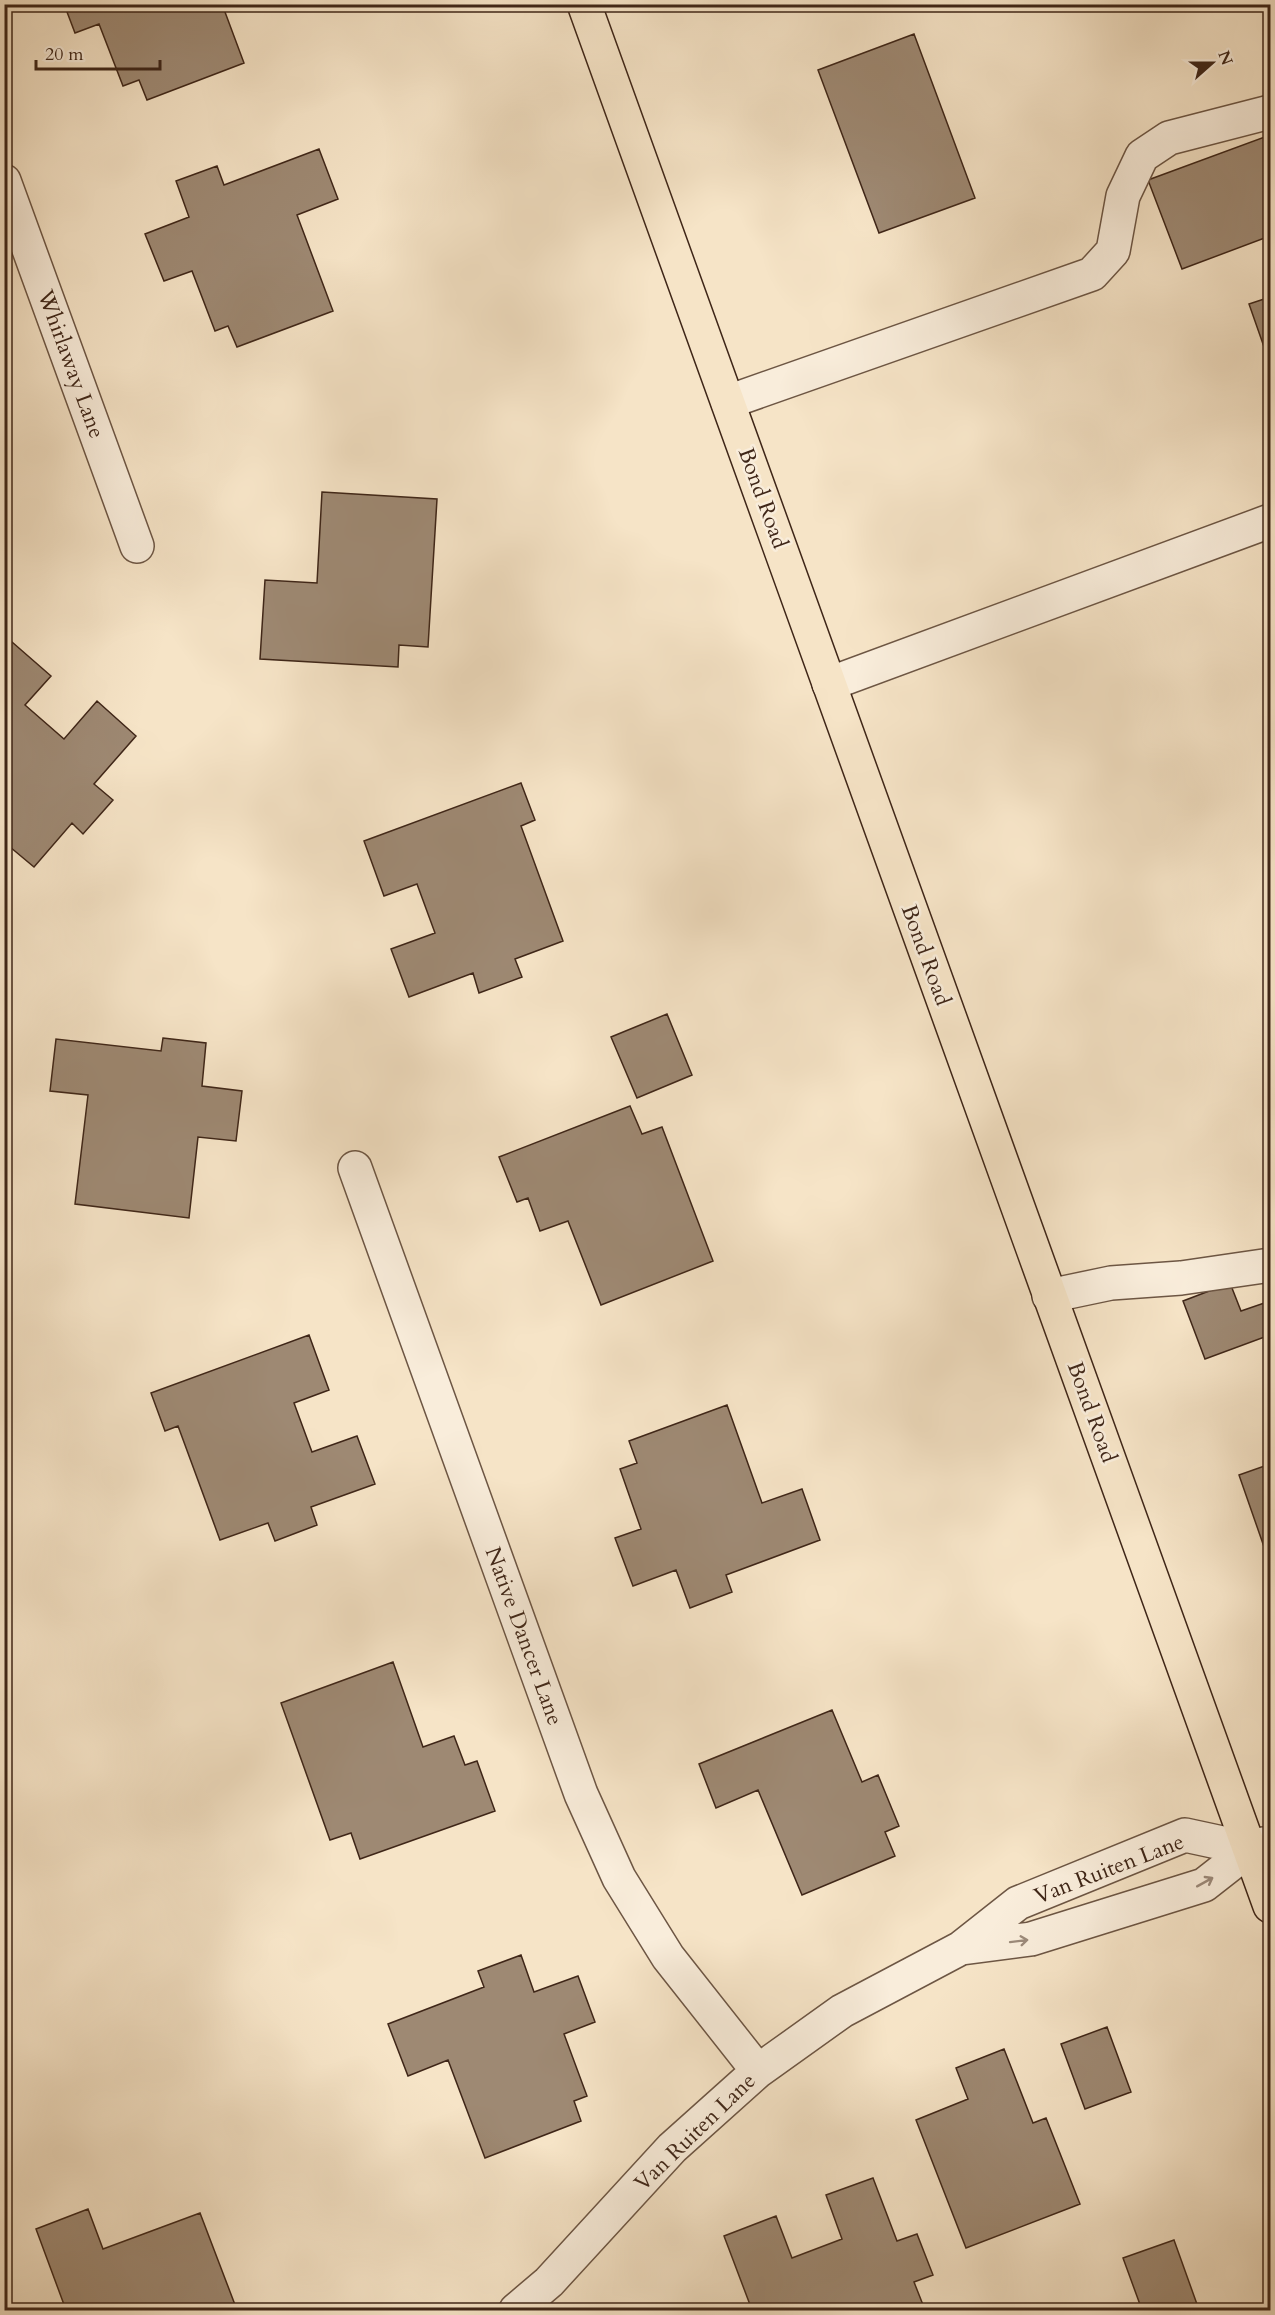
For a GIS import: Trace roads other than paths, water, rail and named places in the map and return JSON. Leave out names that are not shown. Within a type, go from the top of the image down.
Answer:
[{"type":"main road","name":"Bond Road","points":[[584,4],[1049,1296],[1260,1845],[1270,1906]]},
{"type":"street","points":[[728,402],[1092,274],[1113,251],[1123,196],[1142,156],[1169,138],[1270,112]]},
{"type":"street","name":"Whirlaway Lane","points":[[4,181],[137,546]]},
{"type":"street","points":[[829,684],[1270,521]]},
{"type":"street","name":"Native Dancer Lane","points":[[354,1168],[581,1794],[619,1878],[668,1957],[758,2071]]},
{"type":"street","points":[[1049,1296],[1111,1282],[1181,1278],[1270,1265]]},
{"type":"street","name":"Van Ruiten Lane","points":[[516,2310],[549,2282],[672,2148],[758,2071],[842,2011],[961,1948],[1018,1903],[1185,1835],[1260,1845]]},
{"type":"street","name":"Van Ruiten Lane","points":[[961,1948],[1032,1939],[1204,1885],[1260,1845]]}]
